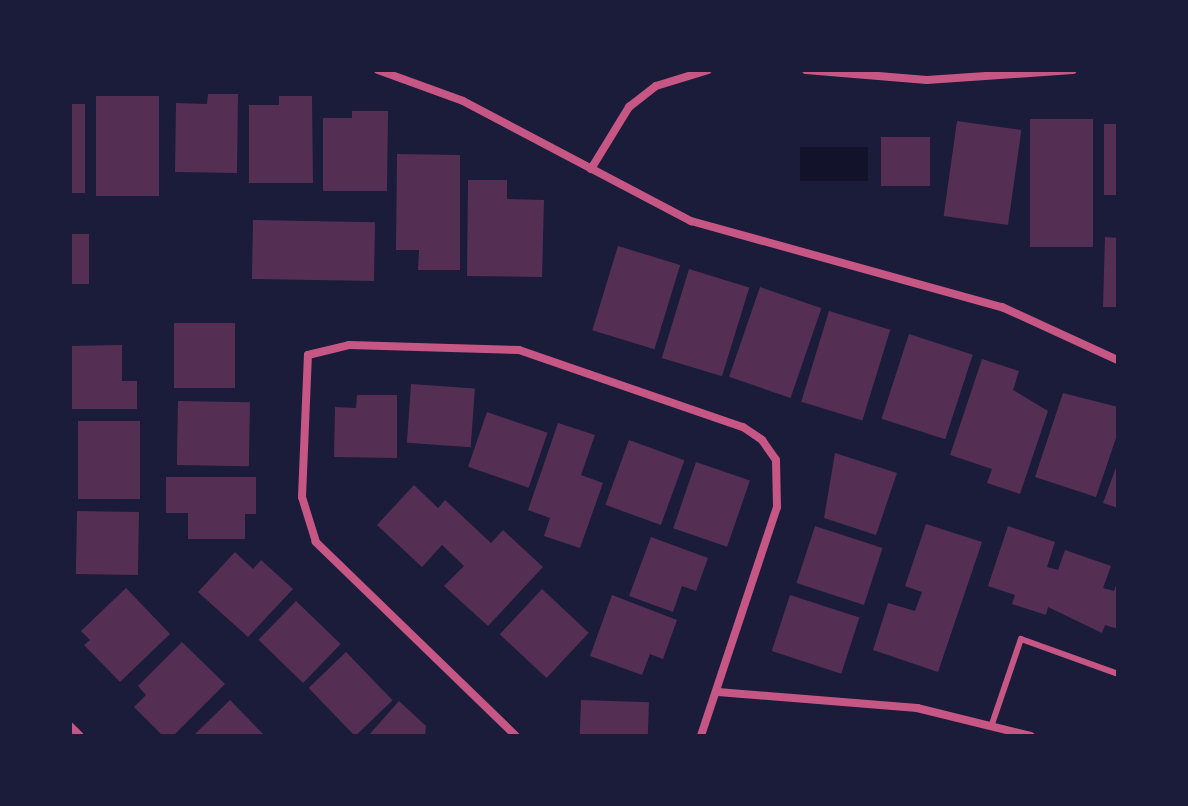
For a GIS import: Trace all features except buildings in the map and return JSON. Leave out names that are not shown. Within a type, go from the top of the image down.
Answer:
[{"type":"street","points":[[378,70],[463,101],[691,221],[1002,307],[1118,360]]},
{"type":"street","points":[[591,169],[629,107],[656,86],[708,70]]},
{"type":"street","points":[[806,70],[927,80],[1073,70]]},
{"type":"street","points":[[516,736],[316,542],[302,497],[308,355],[349,345],[519,350],[743,427],[762,440],[776,460],[777,507],[701,736]]},
{"type":"street","points":[[718,692],[917,708],[1031,736]]},
{"type":"street","points":[[70,726],[80,736]]},
{"type":"lane","points":[[992,724],[1021,639],[1118,674]]},
{"type":"shaded area","points":[[800,147],[868,147],[868,181],[800,181]]}]
